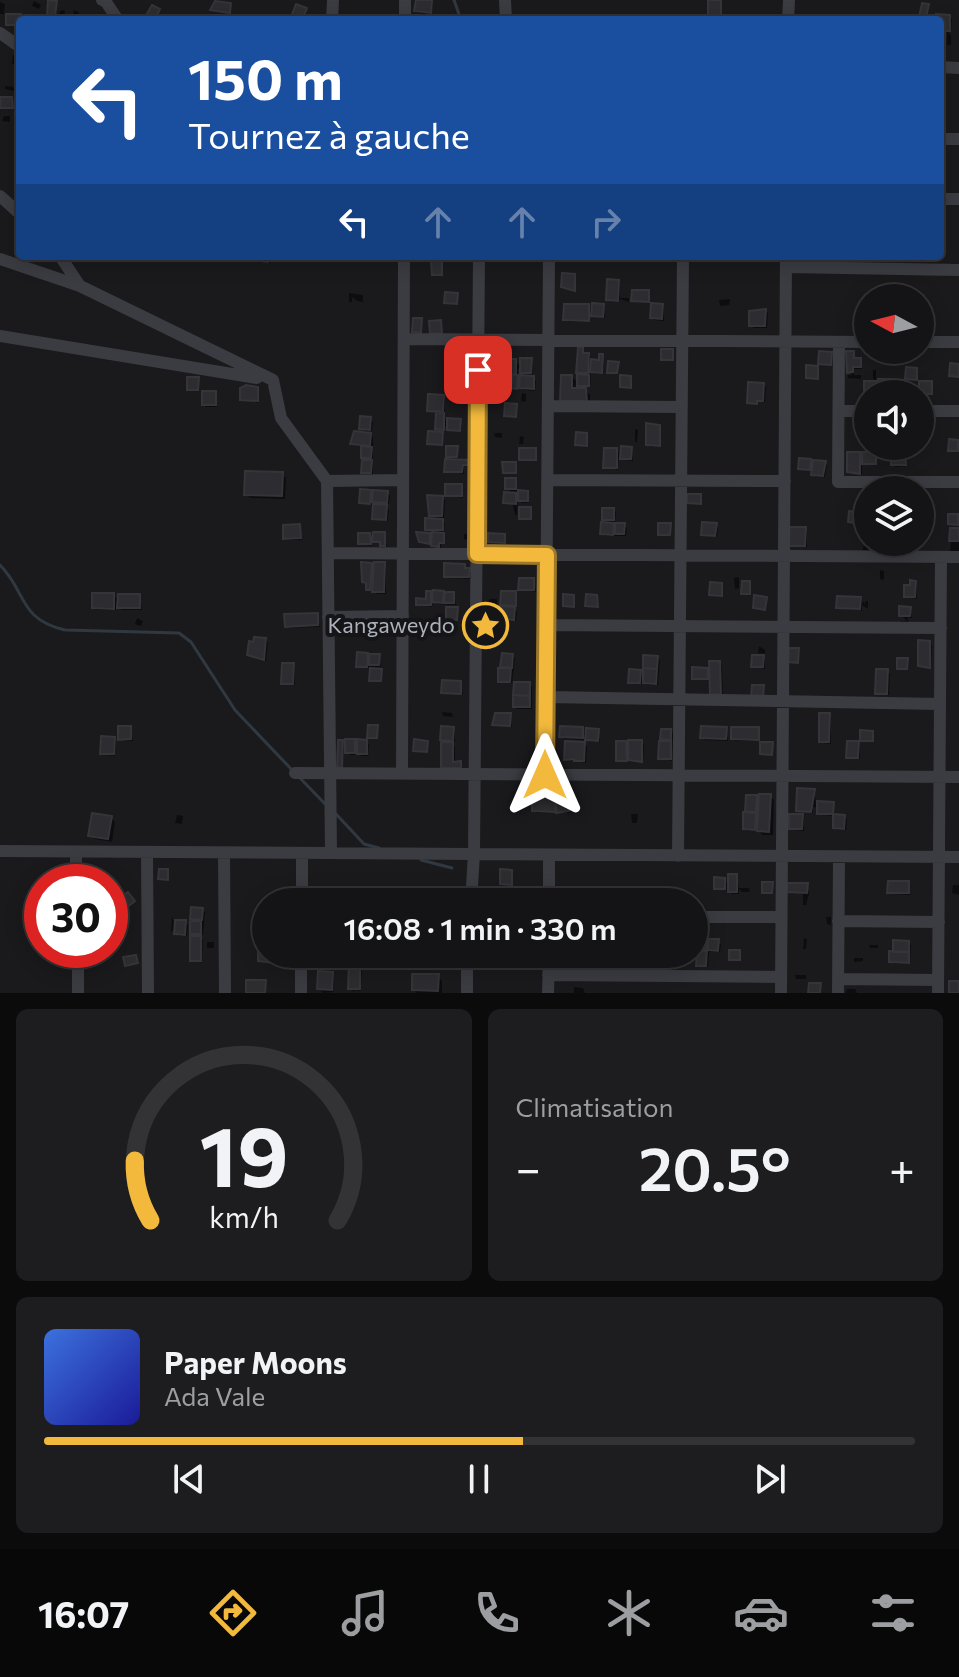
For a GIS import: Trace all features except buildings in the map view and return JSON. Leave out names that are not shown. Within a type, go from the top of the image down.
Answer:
[{"type":"street","points":[[102,0],[115,16]]},
{"type":"street","points":[[0,196],[16,210]]},
{"type":"street","points":[[0,259],[80,286],[273,380]]},
{"type":"street","points":[[63,260],[80,286]]},
{"type":"street","points":[[402,774],[404,260]]},
{"type":"street","points":[[472,888],[479,260]]},
{"type":"street","points":[[545,775],[549,260]]},
{"type":"street","points":[[678,856],[683,260]]},
{"type":"street","points":[[781,993],[786,262],[959,270]]},
{"type":"street","points":[[0,336],[273,380]]},
{"type":"street","points":[[404,339],[854,342]]},
{"type":"street","points":[[839,342],[838,482],[959,482]]},
{"type":"street","points":[[934,342],[959,342]]},
{"type":"street","points":[[273,380],[281,418],[327,481],[331,853]]},
{"type":"street","points":[[548,406],[682,407]]},
{"type":"street","points":[[839,411],[854,411]]},
{"type":"street","points":[[934,411],[959,411]]},
{"type":"street","points":[[327,481],[403,480]]},
{"type":"street","points":[[547,480],[785,481]]},
{"type":"street","points":[[328,553],[959,557]]},
{"type":"street","points":[[839,857],[838,986],[938,986],[941,557]]},
{"type":"street","points":[[328,617],[403,616]]},
{"type":"street","points":[[546,625],[941,628]]},
{"type":"street","points":[[546,697],[940,704]]},
{"type":"street","points":[[295,773],[959,777]]},
{"type":"street","points":[[0,851],[959,857]]},
{"type":"street","points":[[76,852],[76,864]]},
{"type":"street","points":[[147,852],[148,993]]},
{"type":"street","points":[[224,853],[225,993]]},
{"type":"street","points":[[302,853],[302,888]]},
{"type":"street","points":[[549,855],[549,888]]},
{"type":"street","points":[[708,917],[781,917]]},
{"type":"street","points":[[838,921],[939,922]]},
{"type":"street","points":[[78,968],[78,993]]},
{"type":"street","points":[[301,968],[301,993]]},
{"type":"street","points":[[467,968],[467,993]]},
{"type":"street","points":[[548,968],[548,993]]},
{"type":"street","points":[[548,975],[781,977]]},
{"type":"waterway","points":[[454,0],[460,16]]},
{"type":"waterway","points":[[0,565],[31,612],[50,625],[65,630],[179,633],[191,642],[235,710],[294,772]]},
{"type":"waterway","points":[[299,777],[327,806]]},
{"type":"waterway","points":[[336,814],[364,844],[379,848]]},
{"type":"waterway","points":[[421,860],[452,868]]},
{"type":"place","name":"Kangaweydo","points":[[486,625]]},
{"type":"route","points":[[478,370],[477,554],[547,555],[545,775]]}]
